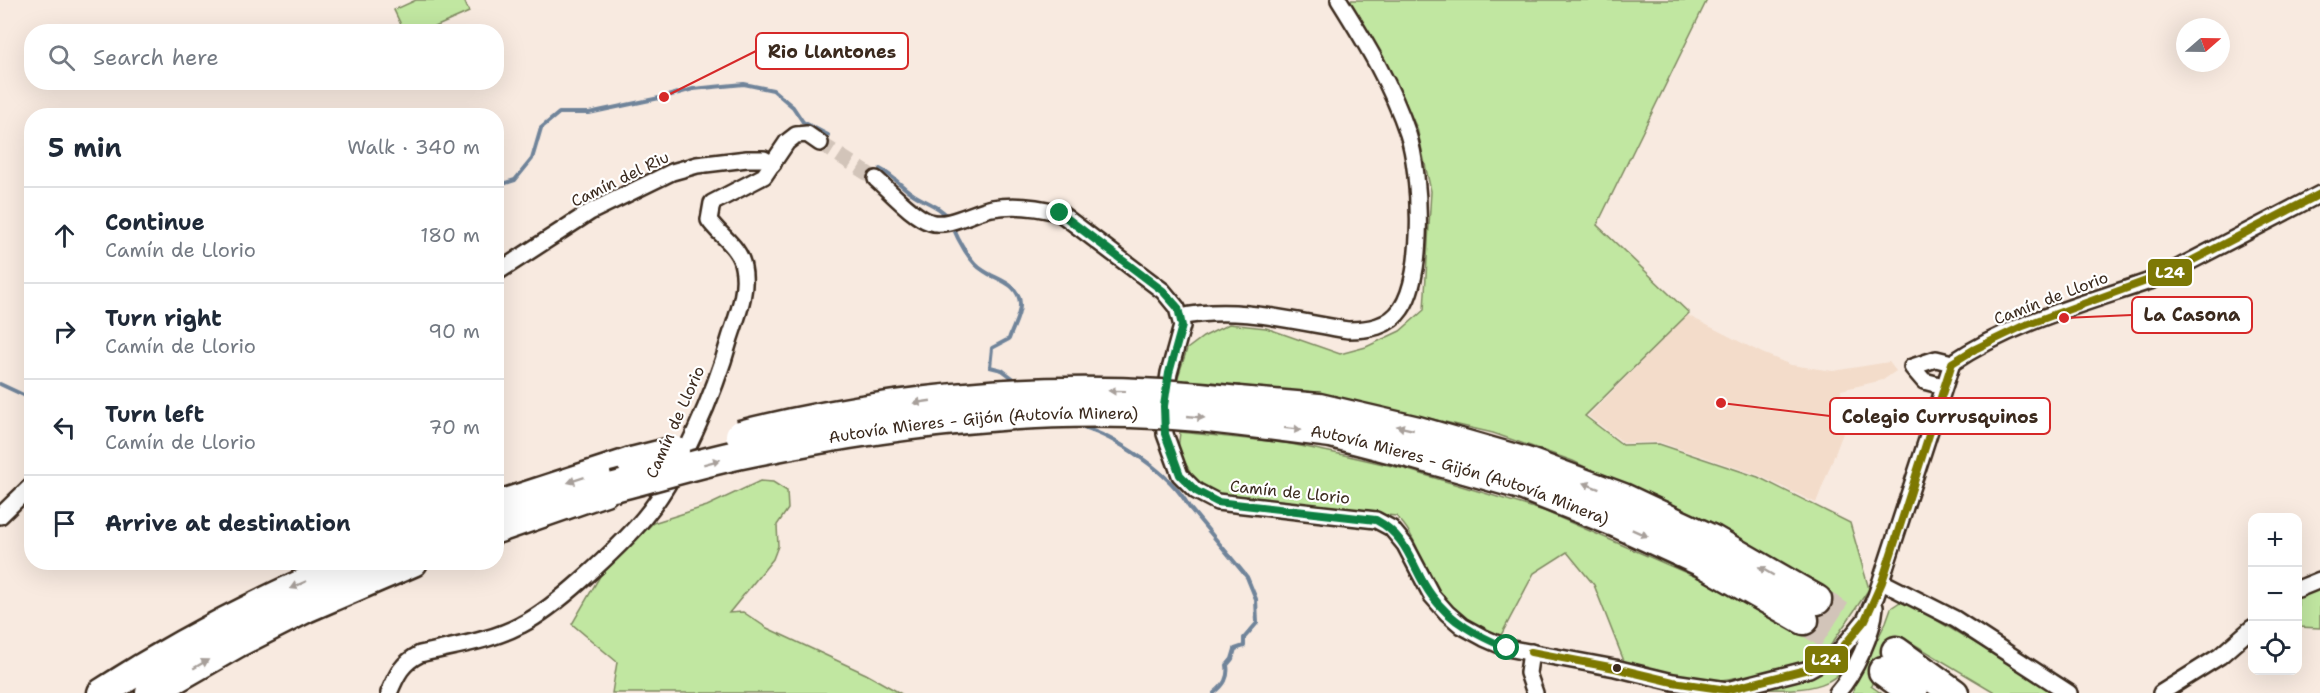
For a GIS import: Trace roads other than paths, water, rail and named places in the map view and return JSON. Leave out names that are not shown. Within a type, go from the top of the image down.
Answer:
[{"type":"highway","points":[[504,503],[631,462],[800,421],[929,400],[1108,391],[1180,394],[1237,411]]},
{"type":"highway","name":"Autovía Mieres - Gijón (Autovía Minera)","points":[[504,526],[615,488],[753,451],[855,432],[935,421],[1006,415],[1237,411],[1412,454],[1521,485],[1617,523],[1811,610]]},
{"type":"highway","points":[[102,693],[226,621],[295,586],[333,570]]},
{"type":"highway","points":[[150,693],[237,643],[306,608],[394,570]]},
{"type":"highway","points":[[1913,693],[1890,661],[1954,693]]},
{"type":"street","points":[[876,179],[928,222],[950,221],[991,208],[1008,206],[1040,207],[1060,213],[1163,291],[1178,308],[1180,317],[1198,313],[1224,312],[1348,330],[1374,328],[1388,321],[1400,311],[1413,281],[1419,222],[1418,182],[1412,150],[1393,94],[1371,50],[1339,0]]},
{"type":"street","name":"Camín de Llorio","points":[[389,693],[398,672],[411,658],[506,632],[522,625],[563,597],[644,518],[664,490],[691,438],[722,364],[743,290],[743,266],[740,257],[709,220],[712,203],[764,176],[787,142],[796,135],[807,134],[820,142]]},
{"type":"street","name":"Camín del Riu","points":[[504,268],[590,212],[672,172],[697,165],[747,159],[764,159],[773,164]]},
{"type":"street","name":"Camín de Llorio","points":[[1180,317],[1182,326],[1169,373],[1164,406],[1165,434],[1180,475],[1196,491],[1217,502],[1376,520],[1391,528],[1405,545],[1432,596],[1447,613],[1462,626],[1507,648],[1615,668],[1673,682],[1735,691],[1809,669],[1838,653],[1865,620],[1879,589],[1952,363],[1982,345],[2033,321],[2159,278],[2320,194]]},
{"type":"street","points":[[1943,386],[1924,381],[1912,367],[1935,359],[1952,363]]},
{"type":"street","points":[[0,516],[24,493]]},
{"type":"street","points":[[2302,587],[2320,580]]},
{"type":"street","points":[[1879,589],[1955,619],[2069,693]]},
{"type":"street","name":"Camín de Llorio","points":[[1837,693],[1855,666],[1874,624],[1879,589]]},
{"type":"street","points":[[2161,693],[2177,681],[2202,668],[2248,632]]},
{"type":"street","points":[[1531,652],[1528,673],[1535,693]]},
{"type":"waterway","points":[[504,183],[515,180],[532,159],[541,128],[559,113],[589,113],[693,89],[744,84],[773,90],[793,107],[803,122],[828,135]]},
{"type":"waterway","points":[[880,169],[906,189],[941,210],[949,218]]},
{"type":"waterway","points":[[952,225],[974,263],[1012,287],[1019,297],[1019,312],[1009,339],[992,348],[990,367],[1002,370],[1018,382]]},
{"type":"waterway","points":[[0,384],[24,395]]},
{"type":"waterway","points":[[1080,427],[1125,448],[1170,482],[1247,577],[1256,599],[1257,623],[1244,638],[1244,646],[1235,649],[1227,665],[1225,681],[1214,693]]},
{"type":"tunnel","points":[[820,143],[876,179]]},
{"type":"tunnel","points":[[1817,600],[1896,651]]},
{"type":"tunnel","points":[[1804,620],[1883,671]]},
{"type":"place","name":"Rio Llantones","points":[[664,97]]},
{"type":"place","name":"La Casona","points":[[2064,318]]},
{"type":"place","name":"Colegio Currusquinos","points":[[1721,403]]}]
